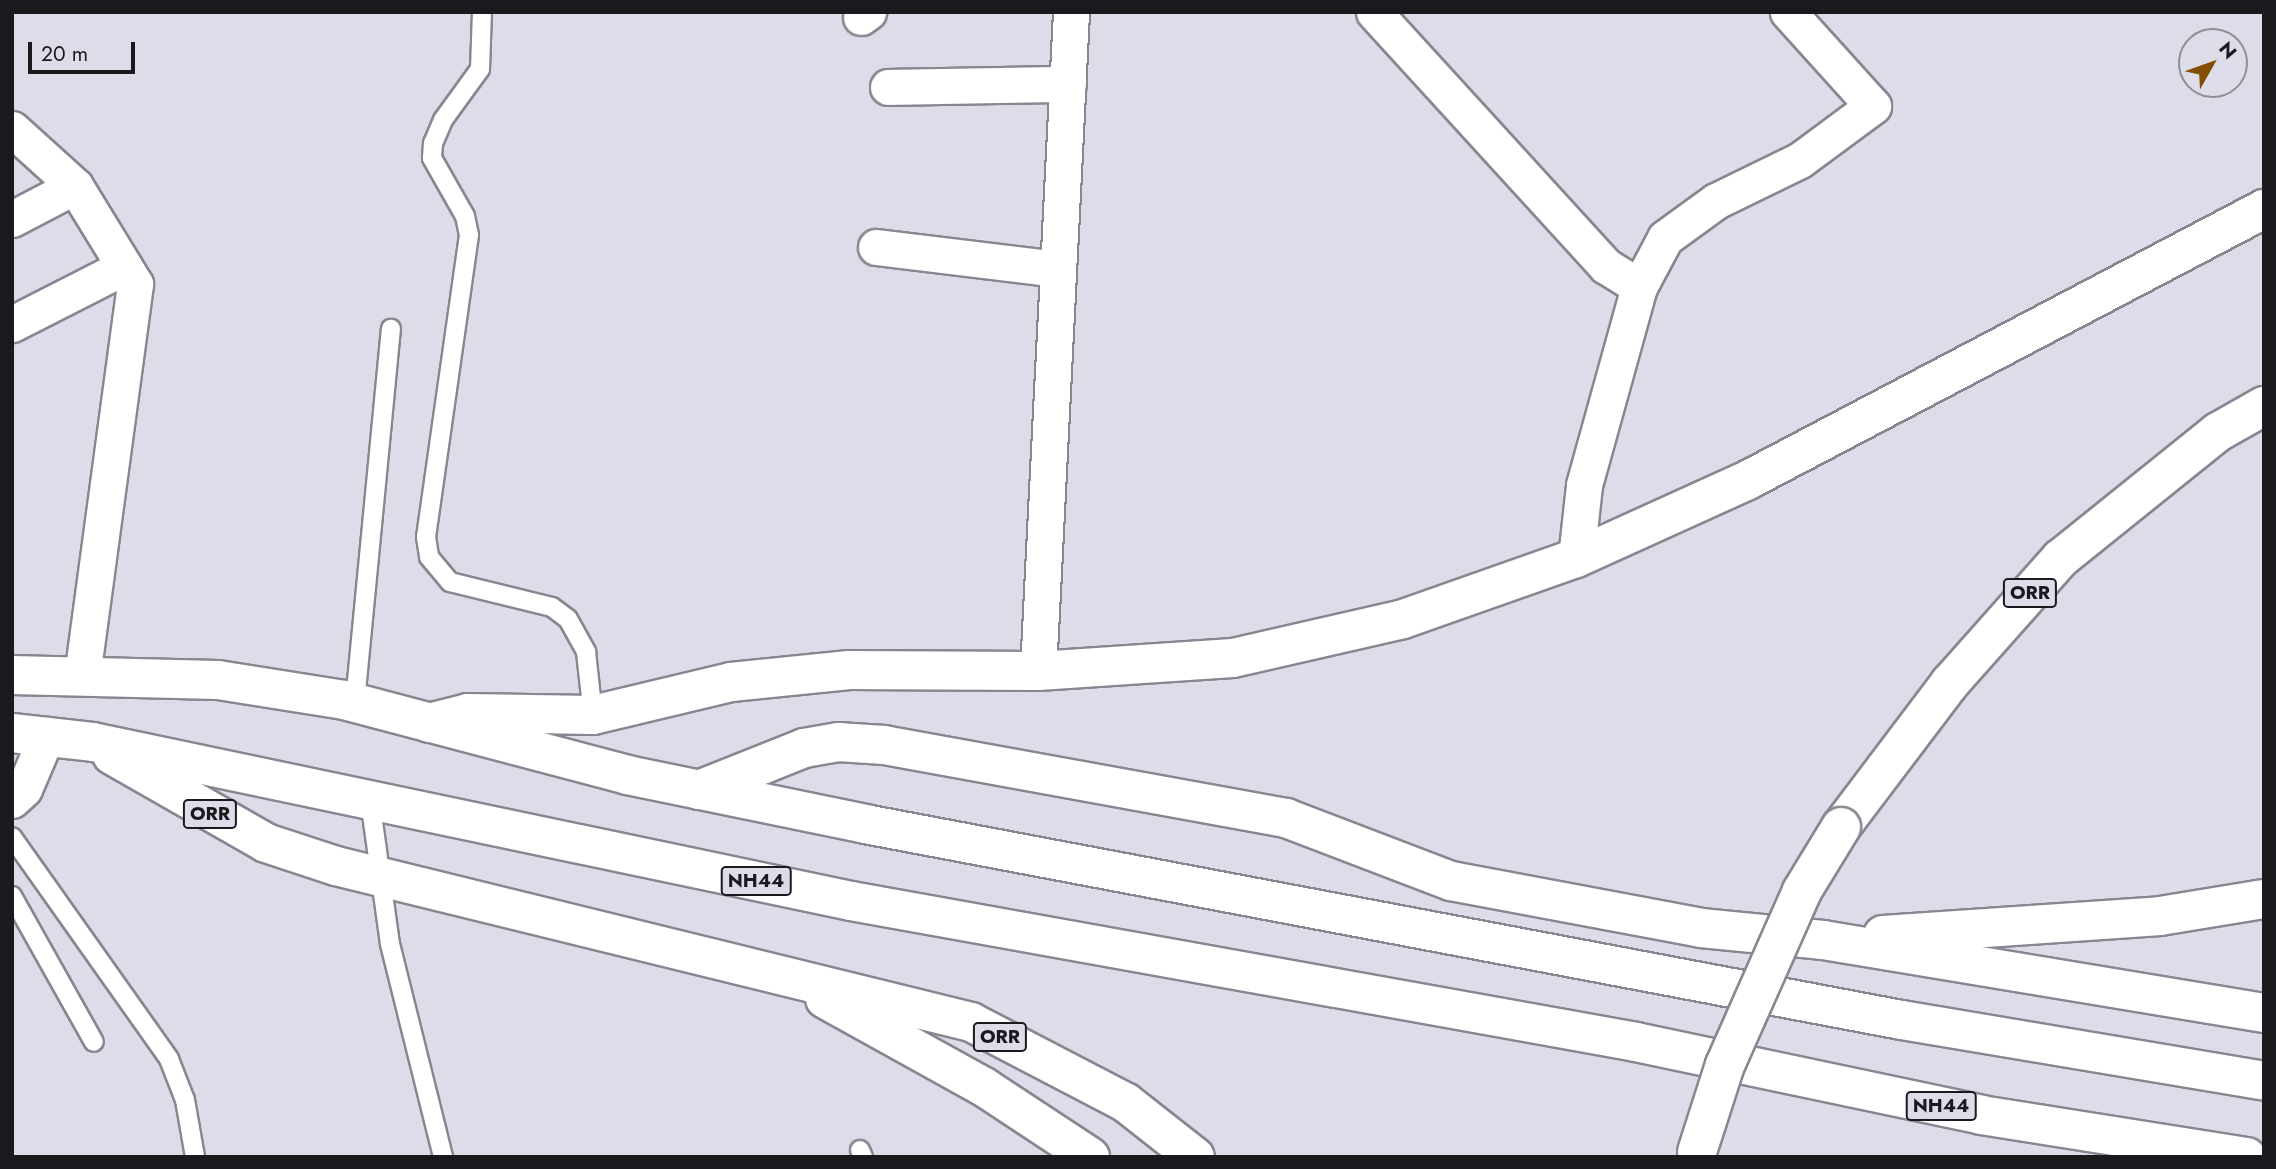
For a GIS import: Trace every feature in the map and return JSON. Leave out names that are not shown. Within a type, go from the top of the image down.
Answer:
[{"type":"main road","points":[[429,723],[468,713],[593,715],[731,682],[849,670],[1038,671],[1233,658],[1403,619],[1576,558],[1748,480],[2264,209]]},
{"type":"main road","name":"ORR","points":[[1697,1154],[1730,1053],[1802,891],[1841,827],[1950,683],[2060,559],[2218,432],[2264,406]]},
{"type":"main road","points":[[12,675],[218,680],[355,702],[699,790],[1672,973],[1901,1020],[2264,1081]]},
{"type":"main road","name":"NH44","points":[[30,734],[93,742],[851,901],[1636,1042],[1981,1115],[2247,1157]]},
{"type":"main road","name":"ORR","points":[[93,742],[183,800],[266,843],[376,876],[971,1022],[1125,1102],[1195,1157]]},
{"type":"main road","points":[[699,790],[804,748],[838,742],[884,745],[1286,818],[1451,881],[1701,928],[1823,940],[2264,1013]]},
{"type":"main road","points":[[1823,940],[2105,922],[2264,900]]},
{"type":"main road","name":"ORR","points":[[780,974],[984,1087],[1090,1157]]},
{"type":"street","points":[[1038,671],[1071,12]]},
{"type":"street","points":[[1374,12],[1605,266],[1639,288]]},
{"type":"street","points":[[1576,558],[1584,485],[1639,288],[1665,238],[1716,201],[1800,160],[1873,106],[1788,12]]},
{"type":"street","points":[[888,87],[1068,84]]},
{"type":"street","points":[[12,129],[75,186],[135,285],[82,675]]},
{"type":"street","points":[[12,219],[75,186]]},
{"type":"street","points":[[876,247],[1058,269]]},
{"type":"street","points":[[12,324],[124,267]]},
{"type":"street","points":[[12,800],[24,789],[30,734]]},
{"type":"lane","points":[[482,12],[480,69],[443,120],[433,143],[432,158],[465,216],[469,235],[426,537],[429,557],[450,582],[552,607],[568,619],[586,652],[593,715]]},
{"type":"lane","points":[[355,702],[391,329]]},
{"type":"lane","points":[[370,800],[376,876],[443,1157]]},
{"type":"lane","points":[[12,838],[169,1059],[185,1100],[195,1157]]},
{"type":"lane","points":[[12,896],[94,1042]]}]
